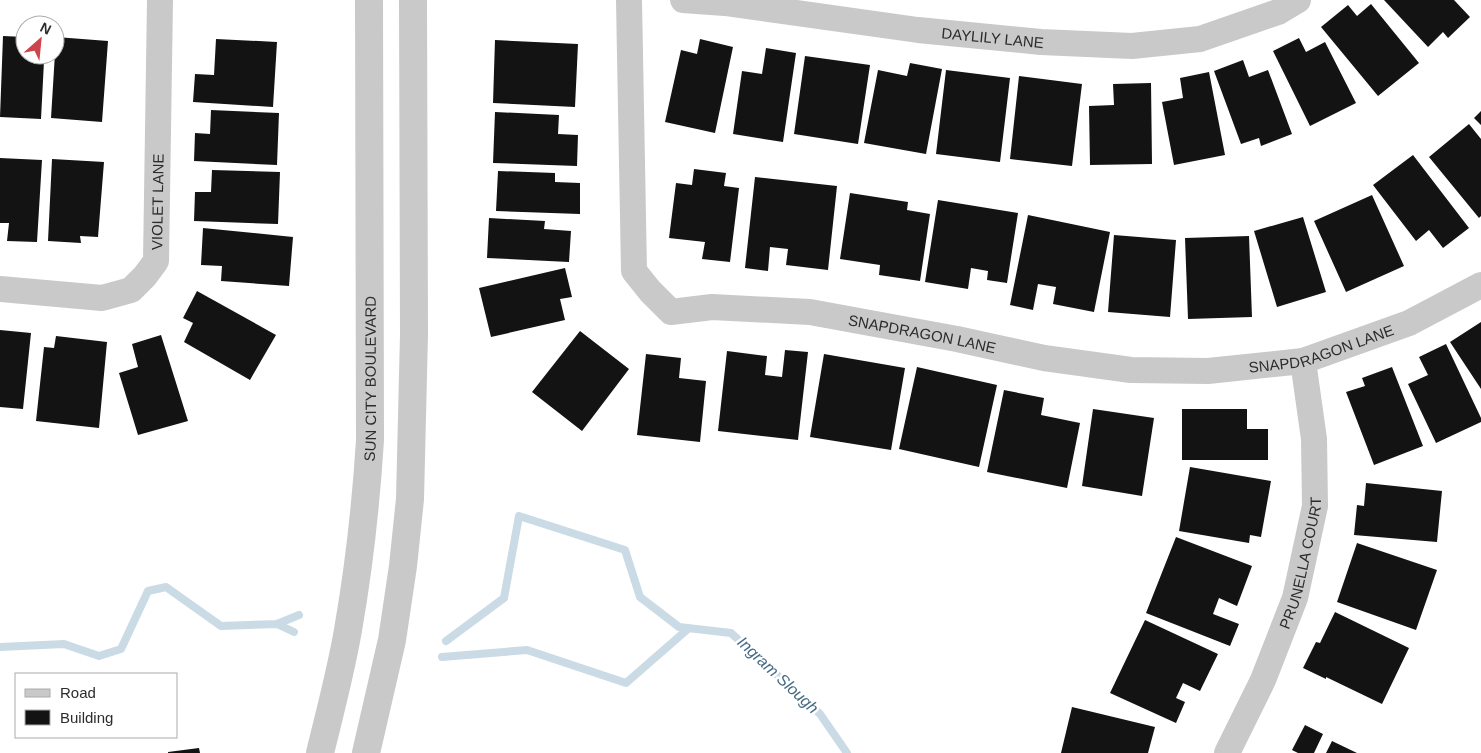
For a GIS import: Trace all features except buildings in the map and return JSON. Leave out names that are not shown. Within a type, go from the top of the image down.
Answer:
[{"type":"street","points":[[152,0],[177,0]]},
{"type":"street","name":"VIOLET LANE","points":[[0,289],[102,298],[131,290],[156,261],[160,0]]},
{"type":"street","name":"SUN CITY BOULEVARD","points":[[320,753],[348,632],[360,548],[370,440],[369,0]]},
{"type":"street","points":[[366,753],[392,640],[403,566],[410,499],[414,334],[413,0]]},
{"type":"street","name":"SNAPDRAGON LANE","points":[[629,0],[634,271],[650,291],[671,312],[712,307],[810,312],[957,339],[1044,358],[1131,370],[1208,371],[1303,361],[1410,323],[1481,285]]},
{"type":"street","name":"DAYLILY LANE","points":[[683,0],[726,3],[918,30],[1041,42],[1132,46],[1200,39],[1278,12],[1298,0]]},
{"type":"street","name":"PRUNELLA COURT","points":[[1227,753],[1263,680],[1295,598],[1316,506],[1314,439],[1303,361]]},
{"type":"waterway","points":[[446,641],[504,598],[519,516],[625,550],[640,597],[679,627],[731,633],[820,714],[847,753]]},
{"type":"waterway","name":"Ingram Slough","points":[[0,647],[64,644],[99,656],[121,649],[148,591],[166,587],[221,626],[277,624],[299,615]]},
{"type":"waterway","name":"Ingram Slough","points":[[277,624],[294,632]]},
{"type":"waterway","points":[[442,657],[527,650],[626,683],[689,628]]}]
